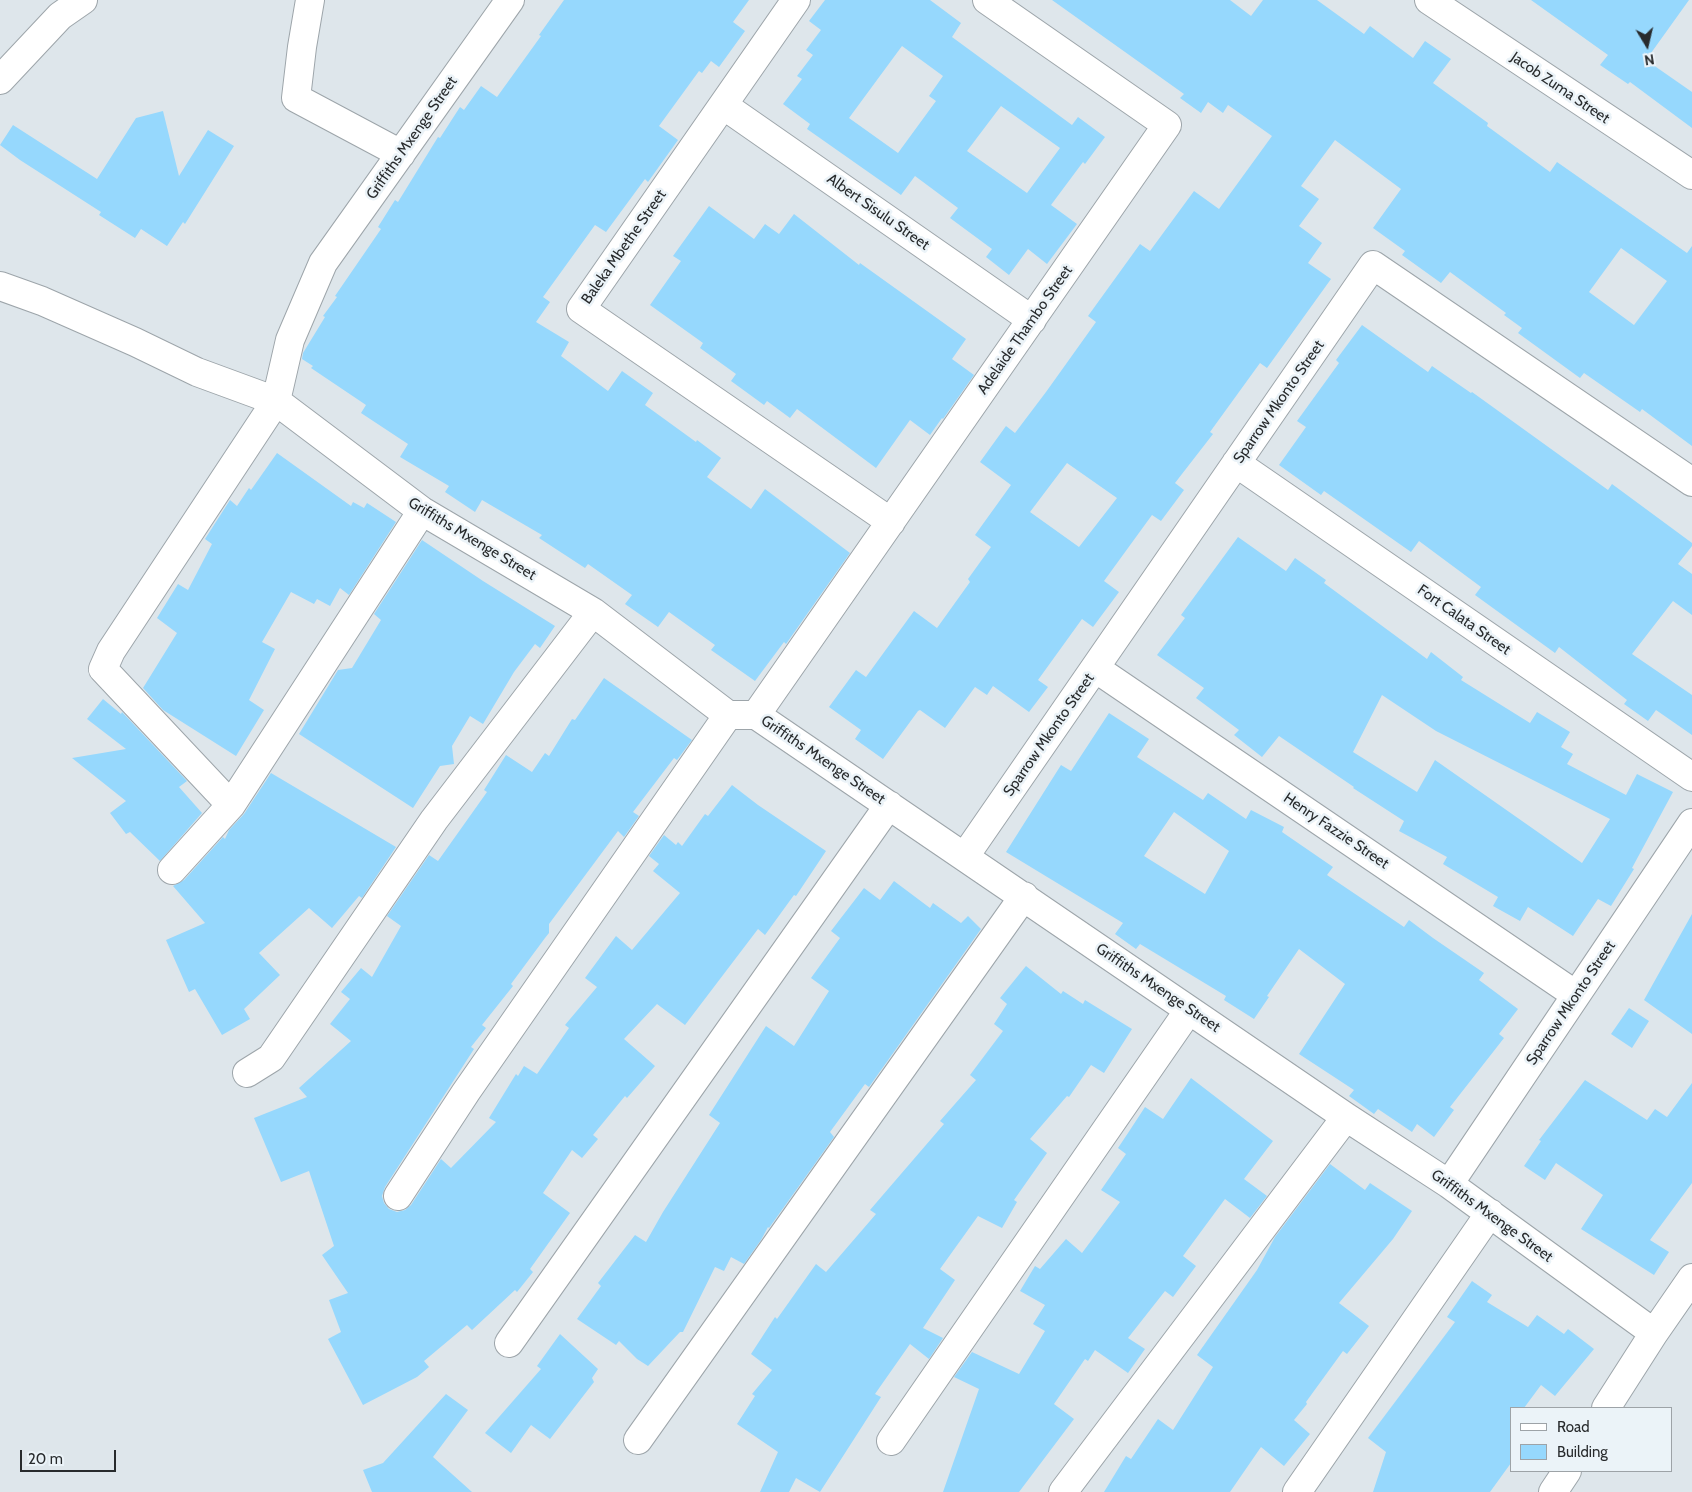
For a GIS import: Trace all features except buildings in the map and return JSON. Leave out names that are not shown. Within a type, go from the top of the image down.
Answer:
[{"type":"street","points":[[0,80],[60,16],[83,0]]},
{"type":"street","points":[[310,0],[296,98],[401,154]]},
{"type":"street","name":"Griffiths Mxenge Street","points":[[510,0],[323,263],[290,340],[276,401],[422,511],[593,612],[728,715],[756,715],[1346,1117],[1449,1184],[1654,1333]]},
{"type":"street","name":"Baleka Mbethe Street","points":[[796,0],[581,309],[891,522]]},
{"type":"street","name":"Adelaide Thambo Street","points":[[756,715],[1167,125],[987,0]]},
{"type":"street","name":"Jacob Zuma Street","points":[[1429,0],[1692,175]]},
{"type":"street","name":"Albert Sisulu Street","points":[[723,105],[1032,320]]},
{"type":"street","name":"Sparrow Mkonto Street","points":[[965,856],[1374,265],[1692,482]]},
{"type":"street","points":[[0,286],[42,301],[197,372],[276,401],[111,650],[103,669],[231,805]]},
{"type":"street","name":"Fort Calata Street","points":[[1236,463],[1692,777]]},
{"type":"street","points":[[172,870],[231,805],[422,511]]},
{"type":"street","points":[[247,1073],[271,1058],[434,820],[593,612]]},
{"type":"street","name":"Henry Fazzie Street","points":[[1095,668],[1576,994]]},
{"type":"street","points":[[398,1196],[471,1084],[728,715]]},
{"type":"street","points":[[509,1344],[888,805]]},
{"type":"street","name":"Sparrow Mkonto Street","points":[[1449,1184],[1692,823]]},
{"type":"street","points":[[638,1440],[1024,896]]},
{"type":"street","points":[[891,1441],[1189,1010]]},
{"type":"street","points":[[1063,1492],[1346,1117]]},
{"type":"street","points":[[1297,1492],[1490,1213]]},
{"type":"street","points":[[1607,1407],[1692,1278]]},
{"type":"street","points":[[1553,1492],[1566,1472]]}]
